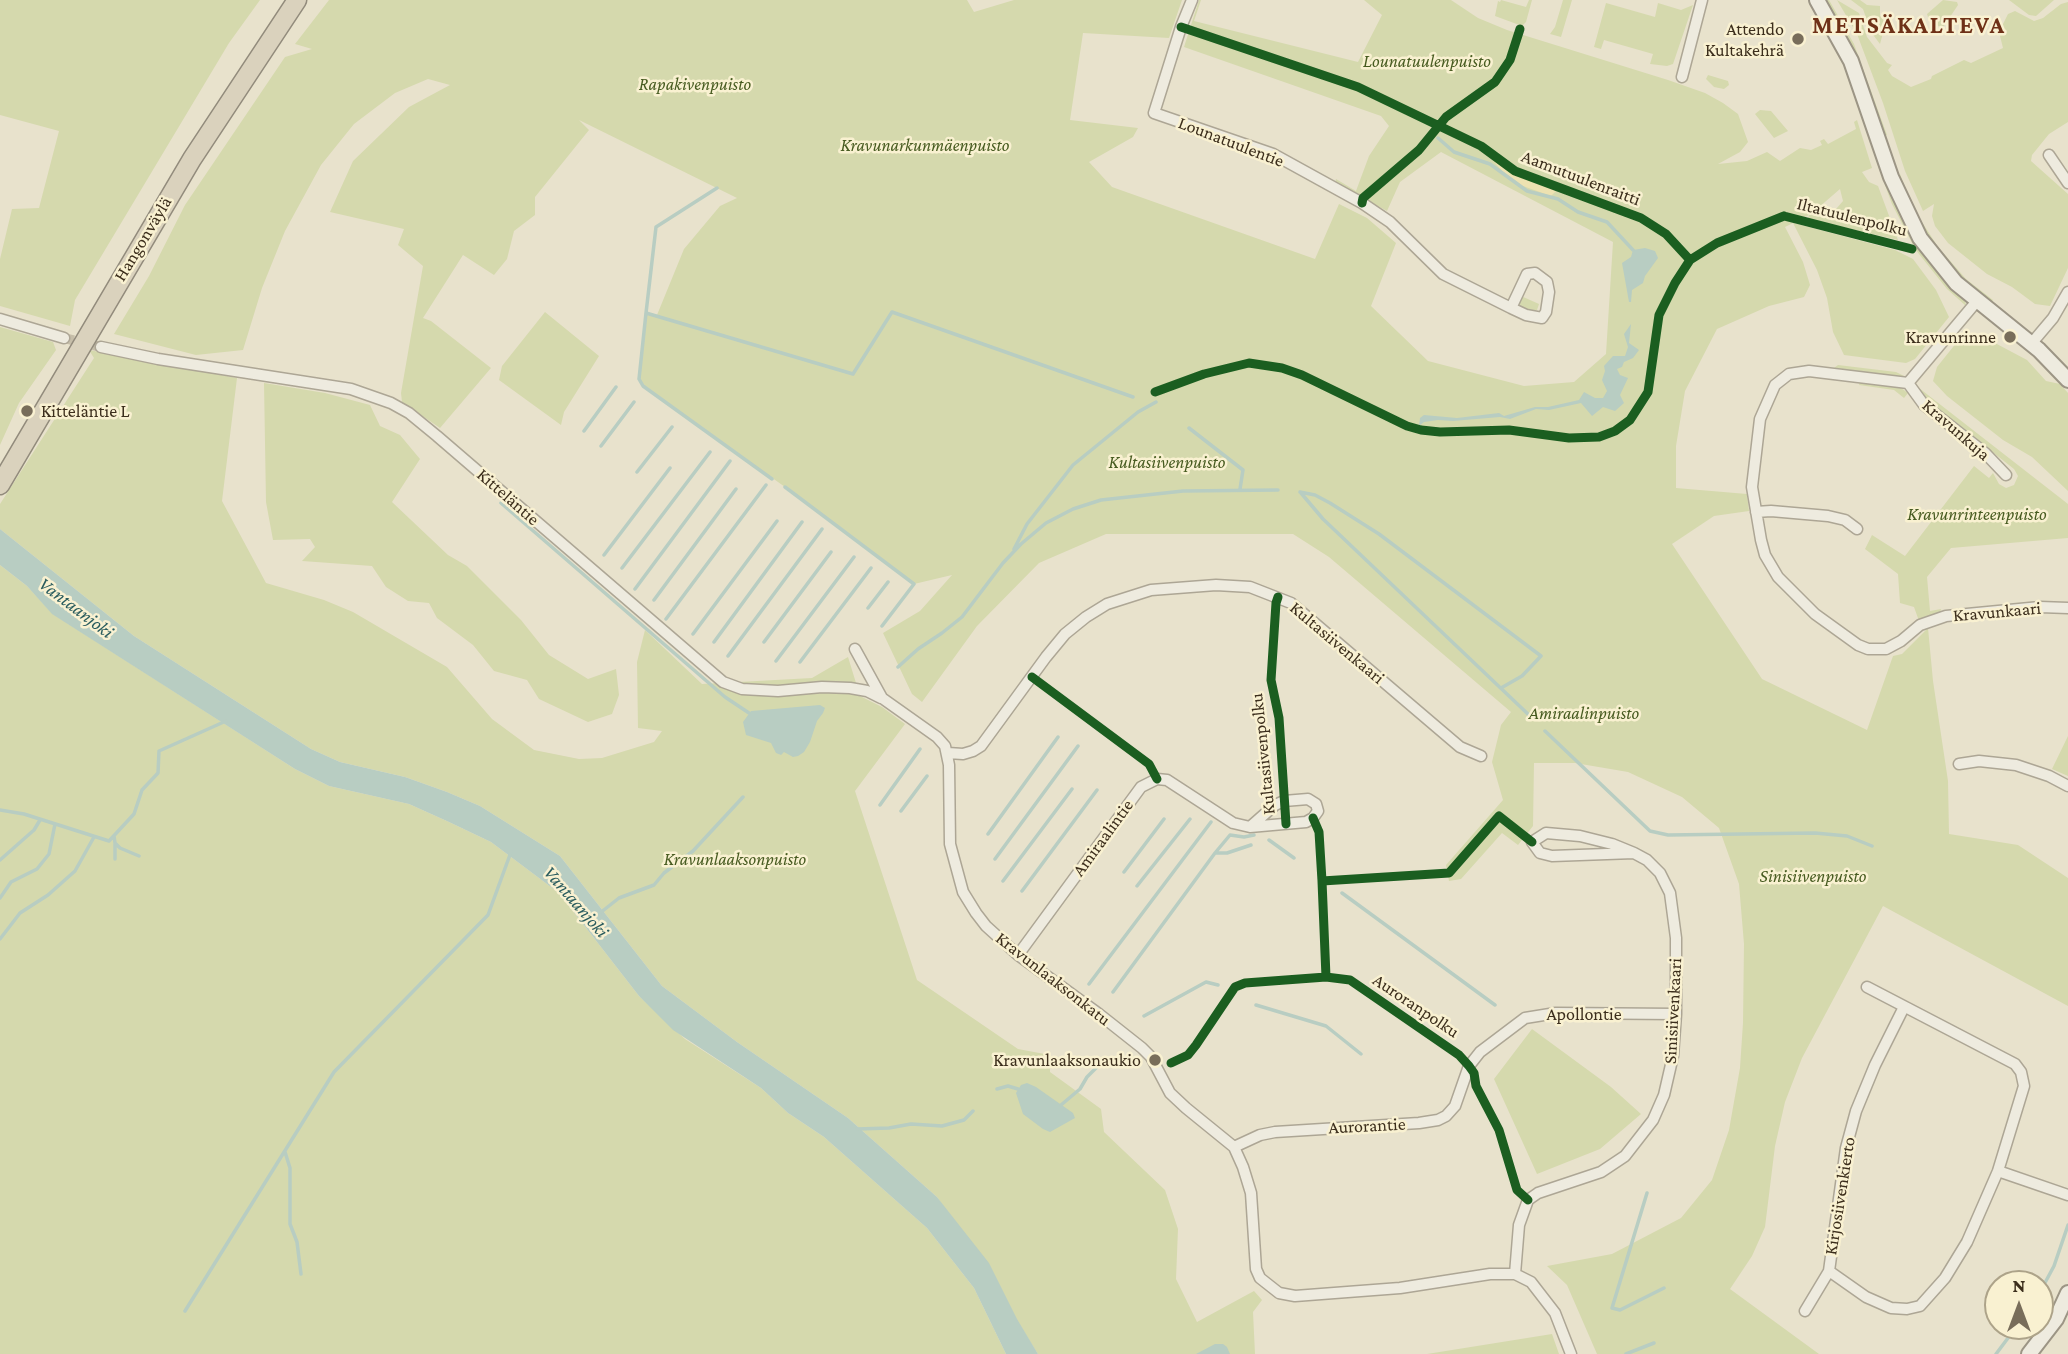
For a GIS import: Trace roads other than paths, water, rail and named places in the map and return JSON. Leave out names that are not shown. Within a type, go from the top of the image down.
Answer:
[{"type":"highway","name":"Hangonväylä","points":[[0,485],[192,159],[296,0]]},
{"type":"street","name":"Lounatuulentie","points":[[1192,0],[1154,113],[1273,154],[1362,203],[1390,222],[1443,274],[1511,308],[1526,315],[1542,318],[1546,312],[1549,292],[1547,282],[1535,273],[1527,274],[1511,308]]},
{"type":"street","points":[[1682,77],[1702,0]]},
{"type":"street","points":[[1817,0],[1851,61],[1891,177],[1920,238],[1956,283],[2031,344],[2068,380]]},
{"type":"street","points":[[2049,155],[2068,183]]},
{"type":"street","points":[[2031,344],[2053,318],[2068,292]]},
{"type":"street","points":[[1908,383],[1977,302]]},
{"type":"street","points":[[0,318],[64,338]]},
{"type":"street","name":"Kitteläntie","points":[[101,347],[158,359],[340,387],[383,400],[409,412],[723,682],[742,690],[850,688],[867,691],[882,698]]},
{"type":"street","name":"Kravunkaari","points":[[1908,383],[1809,371],[1789,374],[1771,390],[1763,409],[1756,443],[1752,487],[1765,555],[1786,587],[1828,623],[1868,649],[1886,649],[1899,643],[1920,625],[1946,616],[2040,607],[2068,608]]},
{"type":"street","name":"Kravunkuja","points":[[1908,383],[1924,405],[1985,453],[2006,475]]},
{"type":"street","points":[[1756,512],[1828,516],[1845,520],[1857,529]]},
{"type":"street","name":"Kultasiivenkaari","points":[[948,753],[963,754],[981,746],[1046,657],[1065,634],[1086,617],[1107,604],[1151,590],[1216,585],[1250,587],[1291,603],[1460,747],[1480,757]]},
{"type":"street","points":[[855,649],[882,698],[937,737],[948,753]]},
{"type":"street","name":"Kravunlaaksonkatu","points":[[948,753],[950,845],[963,891],[975,913],[1018,955],[1140,1047],[1151,1057],[1170,1093],[1234,1147],[1244,1167],[1251,1193],[1256,1269],[1261,1278],[1279,1293],[1295,1296],[1400,1288],[1490,1273],[1515,1274]]},
{"type":"street","points":[[1959,764],[1979,761],[2016,765],[2049,776],[2068,786]]},
{"type":"street","name":"Amiraalintie","points":[[1018,955],[1141,786],[1157,779],[1167,780],[1233,823],[1250,827],[1306,822],[1318,811],[1316,804],[1308,799],[1284,801],[1275,805],[1250,827]]},
{"type":"street","name":"Sinisiivenkaari","points":[[1515,1274],[1519,1225],[1528,1200],[1538,1193],[1601,1172],[1625,1156],[1653,1120],[1664,1095],[1673,1056],[1676,1014],[1676,938],[1670,893],[1660,873],[1647,860],[1634,853],[1580,836],[1546,833],[1532,842],[1539,853],[1552,856],[1634,853]]},
{"type":"street","name":"Kirjosiivenkierto","points":[[1829,1271],[1866,1297],[1891,1308],[1920,1306],[1945,1278],[1967,1242],[1997,1171],[2024,1086],[2021,1072],[2015,1064],[1867,987]]},
{"type":"street","name":"Kirjosiivenkierto","points":[[1805,1311],[1829,1271],[1846,1148],[1863,1092],[1904,1007]]},
{"type":"street","name":"Apollontie","points":[[1469,1066],[1480,1052],[1525,1018],[1541,1014],[1676,1014]]},
{"type":"street","name":"Aurorantie","points":[[1234,1147],[1260,1135],[1275,1132],[1419,1123],[1438,1119],[1446,1116],[1455,1106],[1469,1066]]},
{"type":"street","points":[[1997,1171],[2068,1195]]},
{"type":"street","points":[[1515,1274],[1531,1282],[1549,1304],[1571,1354]]},
{"type":"street","points":[[2029,1354],[2056,1319],[2068,1293]]},
{"type":"water","points":[[1645,248],[1655,251],[1658,258],[1643,283],[1632,290],[1629,302],[1622,263],[1631,257],[1633,250]]},
{"type":"water","points":[[1631,324],[1629,343],[1639,350],[1633,358],[1617,369],[1620,375],[1628,378],[1620,395],[1624,403],[1615,411],[1603,407],[1592,416],[1581,403],[1549,410],[1536,409],[1510,419],[1500,417],[1438,420],[1424,422],[1419,426],[1420,418],[1424,415],[1457,418],[1499,413],[1504,416],[1535,407],[1579,400],[1584,392],[1595,398],[1603,398],[1607,391],[1602,380],[1604,366],[1613,356],[1625,356],[1628,347],[1624,334]]},
{"type":"water","name":"Vantaanjoki","points":[[0,529],[134,636],[311,749],[340,762],[405,777],[480,806],[560,856],[662,986],[737,1042],[848,1118],[937,1197],[989,1263],[1038,1354],[1006,1354],[974,1288],[927,1228],[824,1137],[788,1113],[761,1088],[673,1030],[639,996],[559,893],[491,842],[449,822],[409,804],[329,786],[295,769],[52,614],[27,586],[0,565]]},
{"type":"water","points":[[820,705],[825,708],[823,713],[817,721],[810,742],[798,756],[776,753],[771,743],[746,735],[743,722],[751,711]]},
{"type":"water","points":[[1027,1083],[1073,1113],[1075,1118],[1050,1132],[1043,1129],[1023,1114],[1016,1093],[1021,1085]]},
{"type":"water","points":[[1215,1344],[1223,1344],[1230,1354],[1196,1354]]},
{"type":"waterway","points":[[1438,138],[1454,152],[1490,164],[1527,191],[1558,199],[1578,212],[1607,222],[1633,250]]},
{"type":"waterway","points":[[717,188],[656,227],[646,313],[853,374],[892,312],[1133,397]]},
{"type":"waterway","points":[[646,313],[639,379],[643,386],[772,479]]},
{"type":"waterway","points":[[584,431],[616,387]]},
{"type":"waterway","points":[[601,446],[634,402]]},
{"type":"waterway","points":[[1014,549],[1027,524],[1073,465],[1138,412],[1156,402]]},
{"type":"waterway","points":[[637,472],[672,427]]},
{"type":"waterway","points":[[1189,428],[1243,470],[1240,489]]},
{"type":"waterway","points":[[622,568],[710,452]]},
{"type":"waterway","points":[[635,589],[730,461]]},
{"type":"waterway","points":[[604,555],[670,468]]},
{"type":"waterway","points":[[666,619],[766,485]]},
{"type":"waterway","points":[[785,487],[914,584],[882,626]]},
{"type":"waterway","points":[[654,600],[736,489]]},
{"type":"waterway","points":[[898,667],[962,617],[1021,544],[1046,523],[1073,509],[1101,500],[1183,491],[1278,490]]},
{"type":"waterway","points":[[1300,492],[1315,495],[1379,534],[1541,656],[1522,676],[1501,688]]},
{"type":"waterway","points":[[1301,493],[1323,519],[1530,716]]},
{"type":"waterway","points":[[501,503],[725,697],[749,713]]},
{"type":"waterway","points":[[693,634],[777,521]]},
{"type":"waterway","points":[[714,642],[802,522]]},
{"type":"waterway","points":[[728,656],[822,529]]},
{"type":"waterway","points":[[764,642],[831,552]]},
{"type":"waterway","points":[[776,661],[854,557]]},
{"type":"waterway","points":[[800,662],[871,568]]},
{"type":"waterway","points":[[868,608],[888,582]]},
{"type":"waterway","points":[[0,810],[24,814],[109,841],[134,814],[142,790],[158,773],[159,751],[226,721]]},
{"type":"waterway","points":[[1545,731],[1650,831],[1668,835],[1815,833],[1847,836],[1872,846]]},
{"type":"waterway","points":[[988,834],[1058,737]]},
{"type":"waterway","points":[[995,859],[1078,746]]},
{"type":"waterway","points":[[880,805],[920,749]]},
{"type":"waterway","points":[[901,811],[927,776]]},
{"type":"waterway","points":[[1003,881],[1072,789]]},
{"type":"waterway","points":[[1022,891],[1097,790]]},
{"type":"waterway","name":"Vantaanjoki","points":[[600,913],[619,898],[654,885],[664,873],[693,851],[743,797]]},
{"type":"waterway","points":[[1124,872],[1164,819]]},
{"type":"waterway","points":[[1137,886],[1190,819]]},
{"type":"waterway","points":[[0,860],[34,830],[40,820]]},
{"type":"waterway","points":[[1089,984],[1211,822]]},
{"type":"waterway","points":[[0,898],[11,882],[37,869],[49,854],[55,824]]},
{"type":"waterway","points":[[1215,853],[1230,835],[1254,835]]},
{"type":"waterway","points":[[114,836],[115,843],[120,848],[139,856]]},
{"type":"waterway","points":[[0,939],[20,913],[48,895],[75,871],[94,837]]},
{"type":"waterway","points":[[1269,840],[1294,858]]},
{"type":"waterway","points":[[115,844],[115,859]]},
{"type":"waterway","points":[[1113,992],[1215,853],[1227,853],[1251,845]]},
{"type":"waterway","points":[[185,1311],[334,1072],[488,915],[511,852]]},
{"type":"waterway","points":[[1342,893],[1495,1005]]},
{"type":"waterway","points":[[1144,1016],[1206,982],[1218,985]]},
{"type":"waterway","points":[[1256,1005],[1326,1026],[1361,1054]]},
{"type":"waterway","points":[[1061,1105],[1080,1089],[1087,1077],[1103,1061]]},
{"type":"waterway","points":[[997,1089],[1008,1086],[1018,1089]]},
{"type":"waterway","points":[[857,1129],[911,1124],[942,1126],[964,1120],[973,1111]]},
{"type":"waterway","points":[[285,1152],[290,1168],[290,1224],[297,1242],[301,1274]]},
{"type":"waterway","points":[[1647,1193],[1612,1308],[1620,1310],[1664,1288]]},
{"type":"waterway","points":[[2052,1270],[2068,1225]]},
{"type":"waterway","points":[[1996,1354],[2006,1340]]},
{"type":"waterway","points":[[1626,1354],[1654,1343]]},
{"type":"tunnel","points":[[64,338],[101,347]]},
{"type":"place","name":"Attendo Kultakehrä","points":[[1798,39]]},
{"type":"place","name":"Kravunrinne","points":[[2010,337]]},
{"type":"place","name":"Kitteläntie L","points":[[27,411]]},
{"type":"place","name":"Kravunlaaksonaukio","points":[[1155,1060]]},
{"type":"district","name":"METSÄKALTEVA","points":[[1909,26]]},
{"type":"park label","name":"Lounatuulenpuisto","points":[[1427,61]]},
{"type":"park label","name":"Rapakivenpuisto","points":[[695,84]]},
{"type":"park label","name":"Kravunarkunmäenpuisto","points":[[925,145]]},
{"type":"park label","name":"Kultasiivenpuisto","points":[[1167,462]]},
{"type":"park label","name":"Kravunrinteenpuisto","points":[[1977,514]]},
{"type":"park label","name":"Amiraalinpuisto","points":[[1584,713]]},
{"type":"park label","name":"Kravunlaaksonpuisto","points":[[735,859]]},
{"type":"park label","name":"Sinisiivenpuisto","points":[[1813,876]]}]
